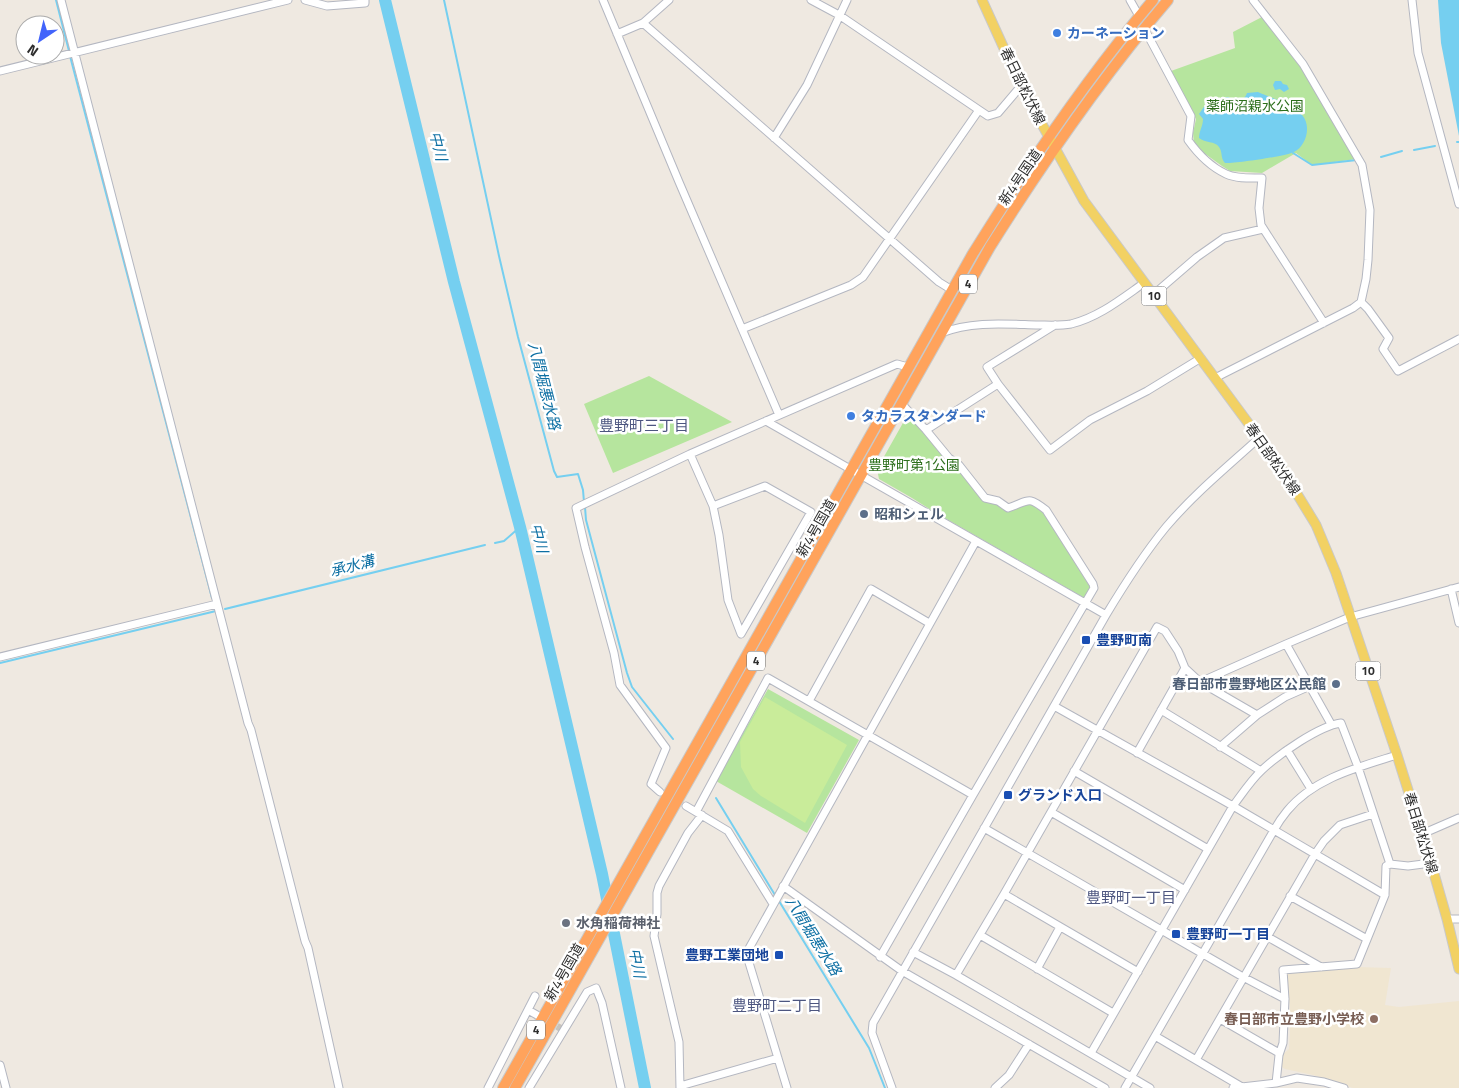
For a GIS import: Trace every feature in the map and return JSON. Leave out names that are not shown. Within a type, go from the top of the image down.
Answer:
[{"type":"highway","name":"新4号国道","points":[[503,1088],[850,469],[996,216],[1048,137],[1091,78],[1153,0]]},
{"type":"highway","name":"新4号国道","points":[[515,1088],[990,247],[1101,84],[1168,0]]},
{"type":"main road","name":"春日部松伏線","points":[[982,0],[1021,86],[1084,201],[1280,466],[1316,525],[1336,573],[1422,834],[1447,919],[1459,969]]},
{"type":"street","points":[[61,0],[308,948],[340,1088]]},
{"type":"street","points":[[0,71],[288,0]]},
{"type":"street","points":[[305,0],[326,6],[366,2],[365,0]]},
{"type":"street","points":[[603,0],[779,415]]},
{"type":"street","points":[[617,34],[643,24],[669,0]]},
{"type":"street","points":[[811,0],[839,15],[988,116],[998,112],[1021,86]]},
{"type":"street","points":[[774,138],[807,85],[847,0]]},
{"type":"street","points":[[1130,0],[1139,16]]},
{"type":"street","points":[[1215,378],[1353,308],[1360,302],[1368,260],[1370,210],[1362,164],[1303,64],[1253,0]]},
{"type":"street","points":[[1412,0],[1418,53],[1459,204]]},
{"type":"street","points":[[643,24],[939,282],[952,290]]},
{"type":"street","points":[[1144,28],[1190,116],[1188,140],[1204,159],[1227,175],[1243,178],[1262,178],[1259,208],[1260,225],[1324,323]]},
{"type":"street","points":[[742,329],[859,281],[866,274],[979,110]]},
{"type":"street","points":[[1153,294],[1197,256],[1224,238],[1263,229]]},
{"type":"street","points":[[941,333],[976,324],[1069,324],[1101,313],[1144,283]]},
{"type":"street","points":[[1360,302],[1368,309],[1389,338],[1383,349],[1398,371],[1459,339]]},
{"type":"street","points":[[1055,324],[987,367],[998,384],[1050,450],[1090,420],[1147,391],[1201,358]]},
{"type":"street","points":[[660,792],[651,784],[666,748],[620,685],[607,626],[576,508],[690,454],[897,364],[908,367]]},
{"type":"street","points":[[926,430],[998,384]]},
{"type":"street","points":[[880,957],[1094,588],[1046,510],[1035,501],[1028,500],[1008,508],[998,501],[984,498],[959,465],[949,458],[902,404]]},
{"type":"street","points":[[766,421],[1106,615]]},
{"type":"street","points":[[892,1088],[872,1034],[872,1023],[1137,564],[1166,527],[1198,493],[1259,438]]},
{"type":"street","points":[[690,454],[713,506],[728,600],[741,634],[811,512],[765,486],[713,506]]},
{"type":"street","points":[[787,1088],[747,956],[749,948],[976,541]]},
{"type":"street","points":[[1200,682],[1350,617],[1459,587]]},
{"type":"street","points":[[809,701],[871,589],[929,623]]},
{"type":"street","points":[[1450,590],[1459,623]]},
{"type":"street","points":[[0,657],[217,604]]},
{"type":"street","points":[[956,975],[1156,627],[1165,631],[1178,651],[1185,668],[1200,682],[1257,715]]},
{"type":"street","points":[[1286,644],[1331,724]]},
{"type":"street","points":[[1137,753],[1185,668]]},
{"type":"street","points":[[778,1058],[680,1087],[679,1042],[654,936],[659,886],[699,813],[768,678],[973,795]]},
{"type":"street","points":[[1220,747],[1257,715],[1285,697],[1310,686]]},
{"type":"street","points":[[1054,706],[1233,806],[1385,895]]},
{"type":"street","points":[[1161,710],[1261,771]]},
{"type":"street","points":[[1091,1053],[1233,806],[1261,771],[1287,750],[1331,724],[1341,722],[1390,864]]},
{"type":"street","points":[[1287,750],[1311,789]]},
{"type":"street","points":[[1126,1088],[1274,830],[1288,810],[1311,789],[1332,778],[1396,754]]},
{"type":"street","points":[[1074,771],[1208,849]]},
{"type":"street","points":[[686,806],[728,831],[774,902]]},
{"type":"street","points":[[1050,812],[1185,890]]},
{"type":"street","points":[[1196,1060],[1266,936],[1324,841],[1340,825],[1373,814]]},
{"type":"street","points":[[1422,834],[1459,818]]},
{"type":"street","points":[[984,828],[1202,954],[1285,999]]},
{"type":"street","points":[[1276,1082],[1279,1053],[1283,1043],[1285,999],[1283,970],[1357,964],[1385,895],[1386,866],[1390,864],[1408,866],[1431,863]]},
{"type":"street","points":[[781,890],[902,971],[1106,1088]]},
{"type":"street","points":[[1004,894],[1138,972]]},
{"type":"street","points":[[1290,896],[1367,939]]},
{"type":"street","points":[[1447,919],[1459,919]]},
{"type":"street","points":[[1037,969],[1060,927]]},
{"type":"street","points":[[980,935],[1113,1014]]},
{"type":"street","points":[[1266,936],[1322,967]]},
{"type":"street","points":[[913,952],[1150,1088]]},
{"type":"street","points":[[529,1088],[587,992],[596,988],[601,999],[621,1088]]},
{"type":"street","points":[[488,1088],[535,996]]},
{"type":"street","points":[[528,1010],[537,1015]]},
{"type":"street","points":[[1220,1019],[1279,1053]]},
{"type":"street","points":[[1155,1036],[1242,1087]]},
{"type":"street","points":[[995,1088],[1009,1075],[1029,1044]]},
{"type":"street","points":[[0,1065],[6,1088]]},
{"type":"street","points":[[1234,1088],[1297,1078],[1324,1082],[1344,1088]]},
{"type":"shaded area","name":"春日部市立豊野小学校","points":[[1357,967],[1391,968],[1385,1005],[1399,1007],[1459,1001],[1459,1088],[1353,1088],[1282,1067],[1281,1056],[1289,1049],[1290,1006],[1286,976],[1288,973]]},
{"type":"green space","name":"薬師沼親水公園","points":[[1262,17],[1301,65],[1357,159],[1312,165],[1296,153],[1262,173],[1230,171],[1204,153],[1194,143],[1193,133],[1196,119],[1171,71],[1235,48],[1233,32]]},
{"type":"green space","points":[[649,376],[732,422],[613,473],[584,404]]},
{"type":"green space","name":"豊野町第1公園","points":[[908,414],[949,462],[957,468],[983,501],[996,504],[1007,511],[1029,503],[1045,515],[1090,587],[1091,590],[1086,599],[879,479],[877,469]]},
{"type":"green space","points":[[768,689],[859,740],[807,833],[716,781]]},
{"type":"green space","points":[[765,697],[847,745],[805,823],[753,789],[741,767],[740,742]]},
{"type":"water","points":[[1438,0],[1459,0],[1459,136],[1441,43]]},
{"type":"water","points":[[1275,81],[1281,81],[1289,89],[1284,92],[1280,89],[1275,90],[1273,85]]},
{"type":"water","points":[[1258,92],[1288,105],[1302,115],[1307,125],[1304,141],[1298,149],[1289,154],[1225,163],[1217,145],[1199,138],[1203,119],[1199,114],[1208,101],[1228,97],[1239,100],[1244,98],[1247,93]]},
{"type":"waterway","points":[[56,0],[69,51]]},
{"type":"waterway","name":"中川","points":[[385,0],[454,282],[520,527],[602,874],[645,1088]]},
{"type":"waterway","name":"八間堀悪水路","points":[[444,0],[499,256],[518,337],[554,471],[557,477],[578,474],[583,490],[584,502]]},
{"type":"waterway","points":[[70,56],[212,598]]},
{"type":"waterway","points":[[1414,150],[1435,146]]},
{"type":"waterway","points":[[1381,157],[1402,151]]},
{"type":"waterway","points":[[1293,153],[1312,165],[1357,160]]},
{"type":"waterway","name":"八間堀悪水路","points":[[585,507],[586,520],[632,687],[673,739]]},
{"type":"waterway","name":"承水溝","points":[[495,543],[504,541],[520,527]]},
{"type":"waterway","name":"承水溝","points":[[225,609],[485,545]]},
{"type":"waterway","name":"承水溝","points":[[0,663],[216,611]]},
{"type":"waterway","name":"八間堀悪水路","points":[[716,798],[775,895]]},
{"type":"waterway","name":"八間堀悪水路","points":[[779,901],[869,1048],[885,1088]]},
{"type":"tunnel","points":[[548,1021],[565,1031]]},
{"type":"place","name":"カーネーション","points":[[1057,33]]},
{"type":"place","name":"タカラスタンダード","points":[[851,416]]},
{"type":"place","name":"昭和シェル","points":[[864,514]]},
{"type":"place","name":"豊野町南","points":[[1086,640]]},
{"type":"place","name":"春日部市豊野地区公民館","points":[[1336,684]]},
{"type":"place","name":"グランド入口","points":[[1008,795]]},
{"type":"place","name":"水角稲荷神社","points":[[566,923]]},
{"type":"place","name":"豊野町一丁目","points":[[1176,934]]},
{"type":"place","name":"豊野工業団地","points":[[779,955]]},
{"type":"place","name":"春日部市立豊野小学校","points":[[1374,1019]]},
{"type":"district","name":"豊野町三丁目","points":[[644,426]]},
{"type":"district","name":"豊野町一丁目","points":[[1131,898]]},
{"type":"district","name":"豊野町二丁目","points":[[777,1006]]}]
